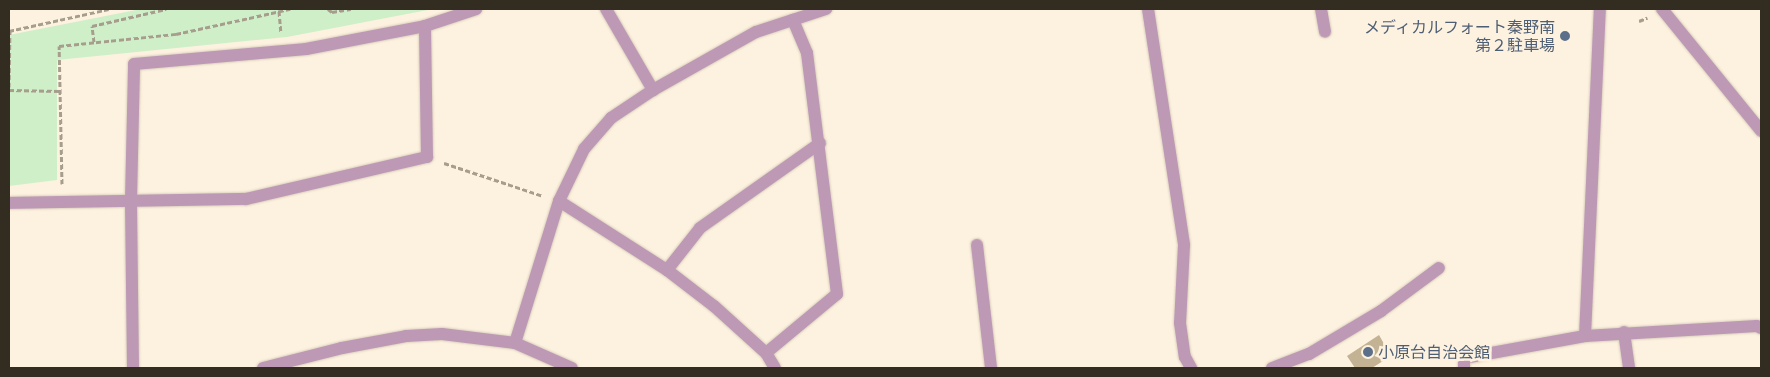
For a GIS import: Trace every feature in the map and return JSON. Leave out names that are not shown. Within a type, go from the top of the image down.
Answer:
[{"type":"street","points":[[134,368],[131,200],[134,64],[306,49],[425,26],[476,9]]},
{"type":"street","points":[[606,9],[653,90]]},
{"type":"street","points":[[515,343],[559,201],[584,149],[611,118],[653,90],[756,32],[826,9]]},
{"type":"street","points":[[1148,9],[1184,245],[1180,323],[1185,357],[1191,368]]},
{"type":"street","points":[[1321,9],[1325,32]]},
{"type":"street","points":[[1586,336],[1600,9]]},
{"type":"street","points":[[1662,9],[1761,131]]},
{"type":"street","points":[[766,353],[838,294],[820,142],[807,53],[793,20]]},
{"type":"street","points":[[9,203],[62,200],[246,199],[427,157],[425,26]]},
{"type":"street","points":[[667,270],[700,228],[820,142]]},
{"type":"street","points":[[559,201],[667,270],[714,306],[766,353],[775,368]]},
{"type":"street","points":[[977,245],[991,368]]},
{"type":"street","points":[[1272,368],[1309,354],[1381,311],[1438,268]]},
{"type":"street","points":[[1464,368],[1464,358],[1586,336],[1624,332],[1757,326],[1761,328]]},
{"type":"street","points":[[1624,332],[1629,368]]},
{"type":"street","points":[[264,368],[342,348],[406,336],[442,334],[515,343],[572,368]]},
{"type":"path","points":[[60,91],[9,88],[9,31],[109,9]]},
{"type":"path","points":[[94,42],[92,26],[166,9]]},
{"type":"path","points":[[62,200],[59,46],[176,34],[290,9]]},
{"type":"path","points":[[328,9],[332,12],[351,9]]},
{"type":"path","points":[[438,161],[521,188]]},
{"type":"green space","points":[[141,9],[433,9],[287,37],[57,60],[57,180],[9,186],[9,35]]},
{"type":"building","name":"小原台自治会館","points":[[1379,335],[1387,349],[1379,354],[1383,361],[1372,368],[1355,368],[1347,356]]},
{"type":"place","name":"メディカルフォート秦野南 第２駐車場","points":[[1565,36]]},
{"type":"place","name":"小原台自治会館","points":[[1368,352]]}]
